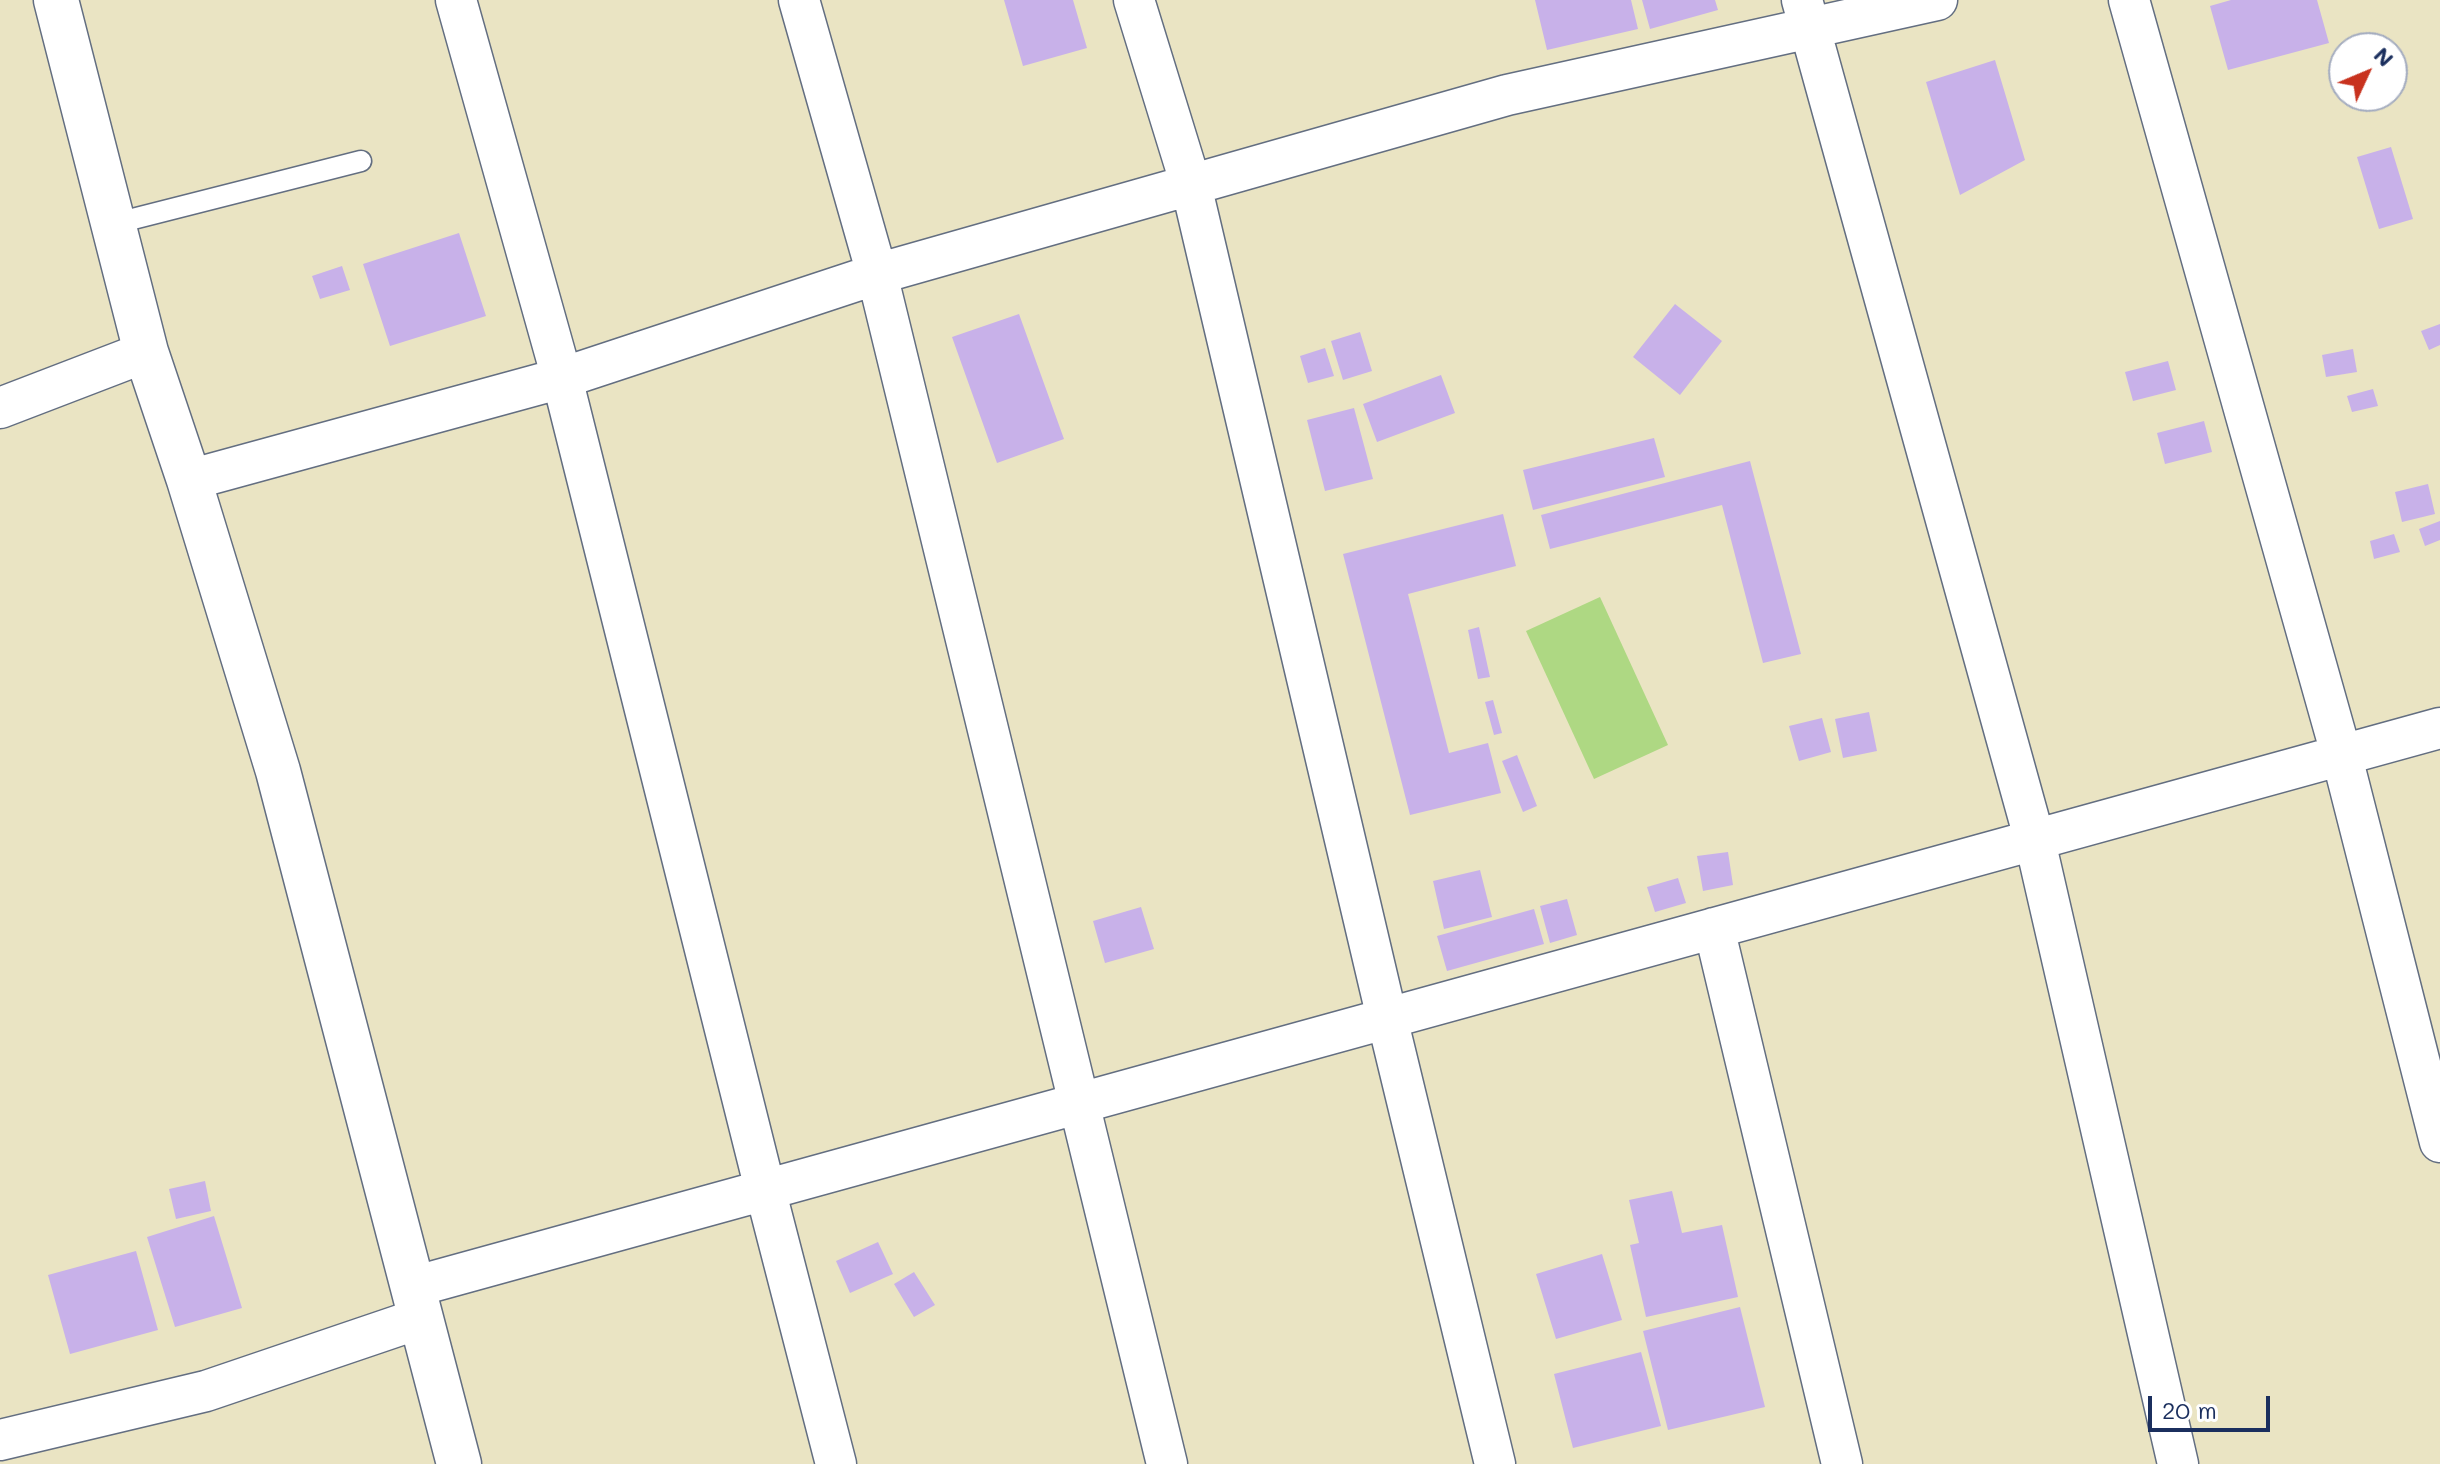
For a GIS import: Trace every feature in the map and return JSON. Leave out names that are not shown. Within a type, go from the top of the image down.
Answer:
[{"type":"highway","points":[[56,0],[146,352],[189,480],[278,771],[459,1464]]},
{"type":"street","points":[[456,0],[562,378],[836,1464]]},
{"type":"street","points":[[799,0],[877,274],[1167,1464]]},
{"type":"street","points":[[1134,0],[1191,185],[1495,1464]]},
{"type":"street","points":[[189,480],[562,378],[877,274],[1507,95],[1805,14],[1937,0]]},
{"type":"street","points":[[2129,0],[2342,757],[2440,1142]]},
{"type":"street","points":[[1805,14],[2035,841],[2178,1464]]},
{"type":"street","points":[[0,408],[146,352]]},
{"type":"street","points":[[0,1440],[206,1391],[417,1302],[765,1189],[2440,728]]},
{"type":"street","points":[[1714,928],[1842,1464]]},
{"type":"lane","points":[[113,224],[361,161]]},
{"type":"green space","points":[[1600,597],[1668,745],[1594,779],[1526,631]]},
{"type":"building","points":[[1004,0],[1073,0],[1087,48],[1023,66]]},
{"type":"building","points":[[1535,0],[1631,0],[1638,29],[1547,50]]},
{"type":"building","points":[[1642,0],[1715,0],[1718,10],[1650,29]]},
{"type":"building","points":[[2231,0],[2317,0],[2328,43],[2228,70],[2210,6]]},
{"type":"building","points":[[1995,60],[2025,160],[1960,195],[1926,82]]},
{"type":"building","points":[[2391,147],[2413,219],[2379,229],[2357,157]]},
{"type":"building","points":[[459,233],[486,316],[390,346],[363,264]]},
{"type":"building","points":[[342,266],[350,290],[320,299],[312,276]]},
{"type":"building","points":[[1675,304],[1722,341],[1680,395],[1633,357]]},
{"type":"building","points":[[1019,314],[1064,439],[997,463],[952,337]]},
{"type":"building","points":[[2440,324],[2440,345],[2429,350],[2421,331]]},
{"type":"building","points":[[1360,332],[1372,371],[1343,380],[1331,341]]},
{"type":"building","points":[[1325,348],[1334,376],[1308,383],[1300,356]]},
{"type":"building","points":[[2353,349],[2357,372],[2326,377],[2322,355]]},
{"type":"building","points":[[2168,361],[2176,390],[2133,401],[2125,372]]},
{"type":"building","points":[[1441,375],[1455,413],[1377,442],[1363,404]]},
{"type":"building","points":[[2373,389],[2378,406],[2352,412],[2347,396]]},
{"type":"building","points":[[1354,408],[1373,479],[1325,491],[1307,420]]},
{"type":"building","points":[[2204,421],[2212,452],[2165,464],[2157,433]]},
{"type":"building","points":[[1654,438],[1665,477],[1533,510],[1523,470]]},
{"type":"building","points":[[1750,461],[1801,654],[1763,663],[1722,505],[1550,549],[1541,515]]},
{"type":"building","points":[[2428,484],[2435,514],[2402,522],[2395,492]]},
{"type":"building","points":[[1503,514],[1516,566],[1408,594],[1449,753],[1488,743],[1501,793],[1410,815],[1343,554]]},
{"type":"building","points":[[2440,521],[2440,540],[2425,546],[2419,529]]},
{"type":"building","points":[[2394,534],[2400,552],[2374,559],[2370,541]]},
{"type":"building","points":[[1479,627],[1490,677],[1478,679],[1468,630]]},
{"type":"building","points":[[1493,700],[1502,733],[1494,735],[1485,702]]},
{"type":"building","points":[[1869,712],[1877,751],[1843,758],[1835,719]]},
{"type":"building","points":[[1822,718],[1831,752],[1799,761],[1789,726]]},
{"type":"building","points":[[1517,755],[1537,806],[1523,812],[1502,761]]},
{"type":"building","points":[[1728,852],[1733,885],[1703,891],[1697,856]]},
{"type":"building","points":[[1480,870],[1492,917],[1444,929],[1433,881]]},
{"type":"building","points":[[1678,878],[1686,903],[1655,912],[1647,887]]},
{"type":"building","points":[[1567,899],[1577,935],[1550,943],[1540,906]]},
{"type":"building","points":[[1141,907],[1154,949],[1105,963],[1093,921]]},
{"type":"building","points":[[1534,909],[1544,944],[1447,971],[1437,936]]},
{"type":"building","points":[[205,1181],[211,1211],[176,1219],[169,1189]]},
{"type":"building","points":[[1672,1191],[1682,1233],[1722,1225],[1738,1297],[1646,1317],[1630,1245],[1639,1243],[1629,1200]]},
{"type":"building","points":[[214,1216],[242,1308],[175,1327],[147,1237]]},
{"type":"building","points":[[878,1242],[893,1274],[850,1293],[836,1261]]},
{"type":"building","points":[[136,1251],[158,1330],[70,1354],[48,1275]]},
{"type":"building","points":[[1602,1254],[1622,1320],[1556,1339],[1536,1274]]},
{"type":"building","points":[[914,1272],[935,1305],[914,1317],[894,1284]]},
{"type":"building","points":[[1740,1307],[1765,1407],[1668,1430],[1643,1331]]},
{"type":"building","points":[[1641,1352],[1661,1426],[1573,1448],[1554,1374]]}]
